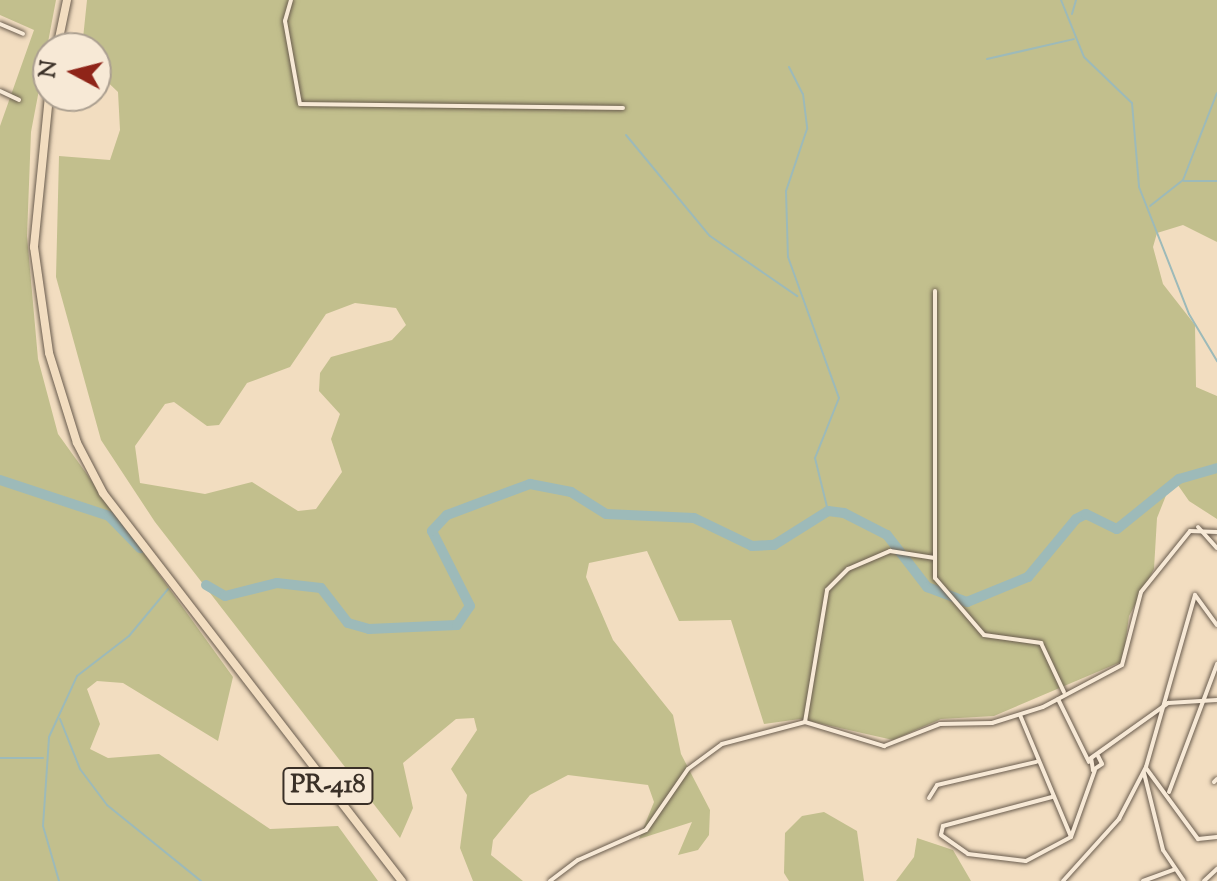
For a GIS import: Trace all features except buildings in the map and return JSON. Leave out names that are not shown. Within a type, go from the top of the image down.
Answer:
[{"type":"highway","points":[[60,32],[67,0]]},
{"type":"highway","name":"PR-418","points":[[47,112],[34,247],[49,353],[77,443],[103,493],[402,881]]},
{"type":"street","points":[[291,0],[285,21],[300,104],[623,108]]},
{"type":"street","points":[[0,24],[23,34]]},
{"type":"street","points":[[0,91],[19,100]]},
{"type":"street","points":[[935,291],[935,578],[984,635],[1048,650],[1064,692]]},
{"type":"street","points":[[1198,527],[1217,532]]},
{"type":"street","points":[[1198,527],[1217,548]]},
{"type":"street","points":[[550,881],[646,830],[704,753],[805,722],[884,746],[940,724],[1020,715],[1057,698],[1130,656],[1141,592],[1198,527]]},
{"type":"street","points":[[805,722],[827,590],[848,569],[890,551],[934,558]]},
{"type":"street","points":[[1063,881],[1119,819],[1145,769],[1168,703],[1195,595],[1217,625]]},
{"type":"street","points":[[1169,792],[1210,698],[1217,664]]},
{"type":"street","points":[[1057,698],[1095,770]]},
{"type":"street","points":[[1089,762],[1168,703],[1210,698],[1217,700]]},
{"type":"street","points":[[1020,715],[1036,762],[1071,837]]},
{"type":"street","points":[[1052,797],[943,826],[941,835],[968,854],[1016,864],[1071,837],[1095,770],[1102,764],[1098,756]]},
{"type":"street","points":[[929,798],[937,785],[1036,762]]},
{"type":"street","points":[[1145,769],[1169,792],[1198,839],[1217,837]]},
{"type":"street","points":[[1145,769],[1174,870],[1184,881]]},
{"type":"street","points":[[1204,881],[1217,869]]},
{"type":"street","points":[[1143,881],[1174,870]]},
{"type":"shaded area","points":[[0,0],[56,0],[50,32],[33,32],[0,15]]},
{"type":"shaded area","points":[[87,0],[1217,0],[1217,242],[1183,225],[1157,233],[1153,247],[1163,284],[1195,325],[1196,387],[1217,396],[1217,519],[1189,501],[1173,478],[1157,518],[1154,569],[1129,616],[1123,661],[994,716],[941,719],[893,740],[800,719],[764,724],[731,620],[679,621],[647,551],[589,563],[586,577],[613,640],[673,715],[681,754],[710,810],[709,835],[698,850],[678,855],[692,822],[639,839],[654,802],[648,785],[568,775],[530,795],[493,840],[491,855],[523,881],[473,881],[460,848],[467,795],[451,769],[477,730],[474,718],[456,719],[403,763],[413,808],[400,838],[155,522],[101,440],[56,277],[59,156],[110,160],[120,130],[118,92],[112,86],[112,32],[84,32]],"holes":[[[355,303],[396,308],[406,325],[392,340],[331,357],[320,373],[319,391],[340,414],[331,439],[342,472],[316,509],[298,511],[252,482],[205,494],[140,483],[135,446],[165,404],[174,402],[207,426],[219,425],[247,383],[290,367],[326,314]]]},
{"type":"shaded area","points":[[32,36],[32,112],[35,112],[31,132],[27,236],[38,359],[58,434],[233,677],[218,741],[123,683],[97,681],[87,689],[100,724],[90,749],[108,758],[159,754],[270,829],[338,826],[378,881],[0,881],[0,126]]},
{"type":"shaded area","points":[[824,812],[857,831],[864,881],[789,881],[784,873],[785,833],[802,816]]},
{"type":"shaded area","points":[[917,838],[953,850],[971,881],[896,881],[914,857]]},
{"type":"waterway","points":[[1061,0],[1084,57],[1132,103],[1139,187],[1189,314],[1217,361]]},
{"type":"waterway","points":[[1072,14],[1076,0]]},
{"type":"waterway","points":[[987,59],[1074,39]]},
{"type":"waterway","points":[[789,67],[803,94],[807,129],[786,191],[788,257],[839,398],[815,458],[828,511]]},
{"type":"waterway","points":[[1150,206],[1183,180],[1217,93]]},
{"type":"waterway","points":[[626,135],[710,236],[797,296]]},
{"type":"waterway","points":[[1184,181],[1217,181]]},
{"type":"waterway","points":[[206,585],[225,596],[277,583],[321,588],[348,623],[369,629],[457,625],[470,606],[432,531],[447,515],[530,484],[571,492],[606,514],[694,518],[752,546],[774,545],[828,511],[844,513],[887,535],[927,587],[967,602],[1028,577],[1076,519],[1086,514],[1117,529],[1179,479],[1217,468]]},
{"type":"waterway","points":[[0,480],[109,516],[140,548]]},
{"type":"waterway","points":[[59,881],[43,826],[49,737],[77,676],[129,636],[168,589]]},
{"type":"waterway","points":[[60,719],[80,769],[107,805],[201,881]]},
{"type":"waterway","points":[[0,758],[43,758]]}]
